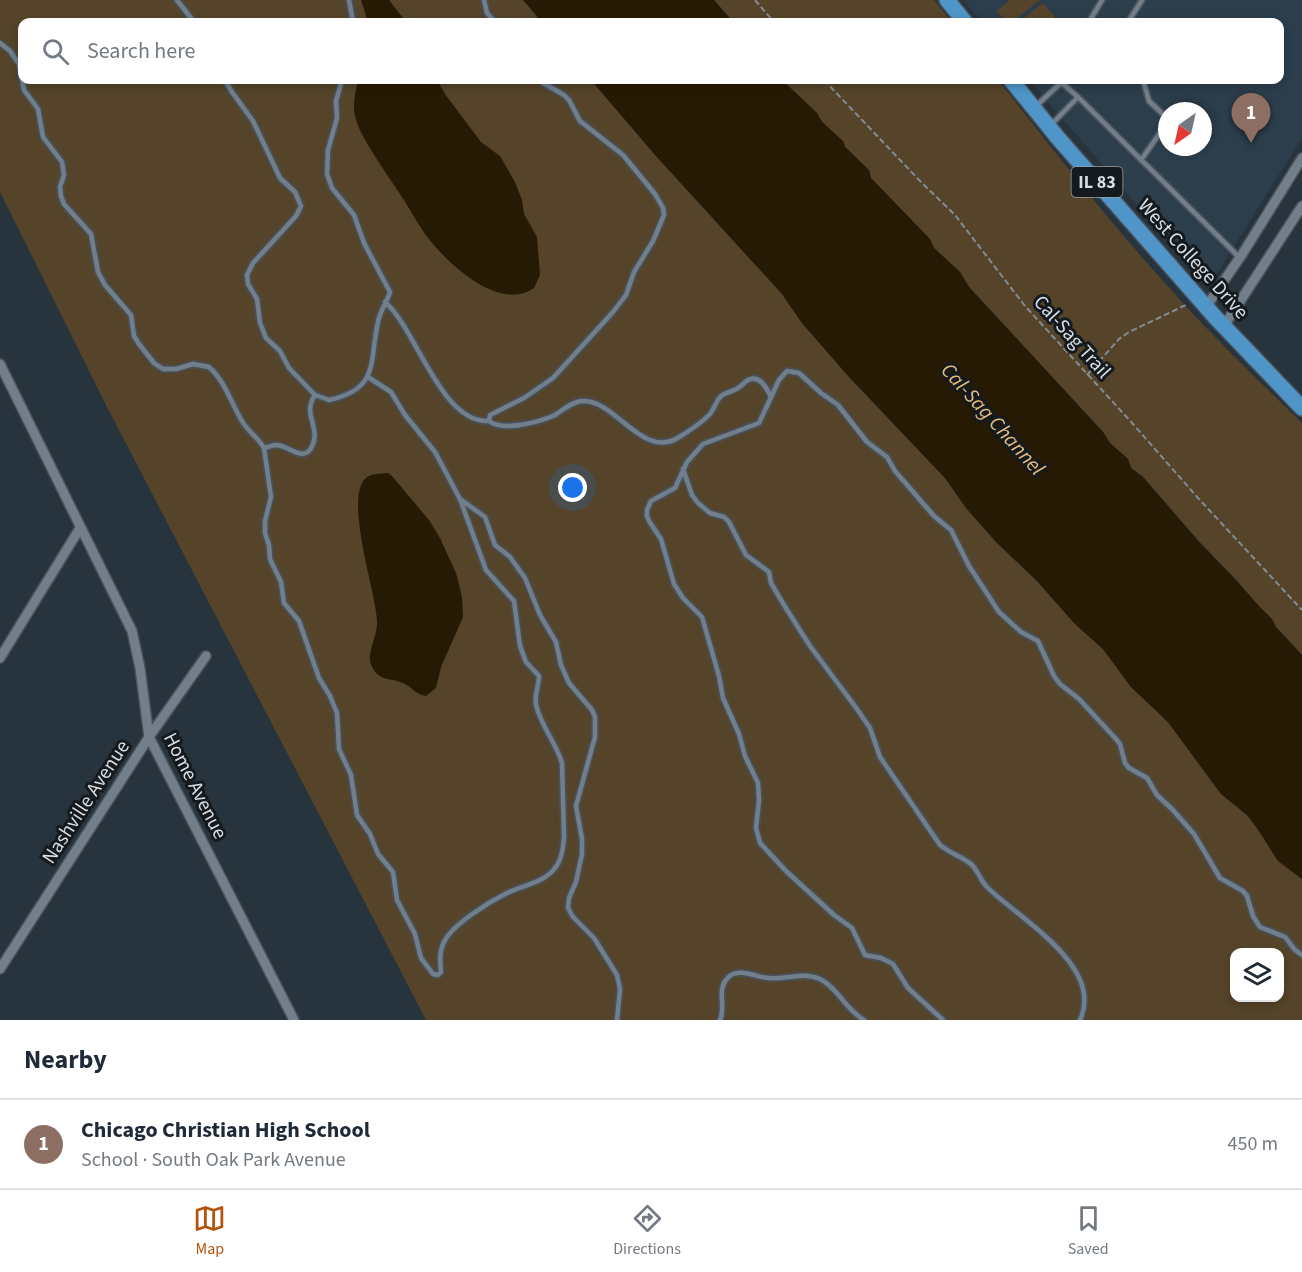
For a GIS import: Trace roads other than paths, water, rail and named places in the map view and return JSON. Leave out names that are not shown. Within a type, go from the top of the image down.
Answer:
[{"type":"main road","points":[[947,0],[962,18]]},
{"type":"main road","name":"West College Drive","points":[[1014,84],[1224,326],[1302,408]]},
{"type":"street","points":[[1202,301],[1240,258],[1302,158]]},
{"type":"street","points":[[1224,326],[1302,206]]},
{"type":"street","name":"Home Avenue","points":[[0,364],[132,631],[140,668],[149,736],[294,1020]]},
{"type":"street","points":[[0,658],[80,528]]},
{"type":"street","name":"Nashville Avenue","points":[[0,969],[149,736],[206,656]]},
{"type":"lane","points":[[177,0],[191,18]]},
{"type":"lane","points":[[349,0],[353,18]]},
{"type":"lane","points":[[484,0],[487,13],[491,18]]},
{"type":"lane","points":[[1091,18],[1102,0]]},
{"type":"lane","points":[[1131,18],[1142,0]]},
{"type":"lane","points":[[0,43],[10,51],[18,64]]},
{"type":"lane","points":[[23,84],[24,90],[38,110],[44,137],[62,162],[64,175],[60,187],[64,204],[91,234],[98,272],[105,285],[131,315],[134,336],[139,344],[154,363],[163,369],[176,369],[193,364],[209,367],[231,397],[241,421],[264,448],[271,497],[265,521],[265,533],[270,559],[281,582],[284,603],[299,621],[319,678],[337,713],[339,749],[351,775],[357,815],[370,834],[378,854],[393,872],[397,900],[415,934],[421,958],[433,974],[438,975],[441,972],[441,951],[449,935],[484,907],[507,893],[532,884],[550,873],[561,856],[564,837],[562,763],[536,706],[539,676],[526,662],[520,646],[514,601],[486,570],[460,499],[435,452],[405,415],[391,392],[368,377]]},
{"type":"lane","points":[[227,84],[253,121],[280,178],[295,192],[301,206],[296,216],[254,263],[247,275],[248,284],[257,300],[260,323],[266,338],[280,351],[289,368],[315,395],[323,399],[335,399],[358,389],[368,377],[377,324],[390,292],[364,243],[354,215],[332,188],[327,174],[328,150],[337,118],[336,101],[341,84]]},
{"type":"lane","points":[[489,421],[490,415],[524,398],[553,378],[613,312],[626,295],[634,272],[653,241],[664,215],[663,208],[655,194],[624,155],[580,122],[569,100],[545,84]]},
{"type":"lane","points":[[1034,108],[1060,84]]},
{"type":"lane","points":[[1066,84],[1240,258]]},
{"type":"lane","points":[[1144,84],[1149,101],[1158,110]]},
{"type":"lane","points":[[1050,127],[1078,97]]},
{"type":"lane","points":[[1142,160],[1158,134]]},
{"type":"lane","points":[[385,303],[396,313],[432,375],[457,408],[471,419],[489,421],[499,426],[542,420],[583,401],[603,408],[651,441],[664,443],[678,438],[708,417],[720,397],[736,390],[750,379],[754,378],[763,383],[771,397]]},
{"type":"lane","points":[[943,1020],[909,988],[893,964],[881,958],[865,955],[852,928],[834,915],[786,871],[760,843],[756,828],[758,783],[745,756],[740,734],[723,698],[702,617],[683,598],[674,584],[661,539],[647,516],[651,501],[675,488],[687,462],[708,441],[755,427],[759,423],[783,374],[787,371],[803,376],[820,393],[841,408],[867,442],[887,457],[895,471],[934,516],[951,530],[969,566],[999,612],[1021,632],[1038,641],[1060,684],[1079,699],[1116,739],[1120,744],[1125,763],[1129,768],[1147,778],[1157,795],[1187,826],[1202,846],[1220,878],[1243,891],[1260,927],[1285,937],[1302,955]]},
{"type":"lane","points":[[264,448],[280,445],[298,454],[310,450],[314,436],[309,412],[315,395]]},
{"type":"lane","points":[[683,468],[692,495],[698,503],[710,513],[724,517],[729,522],[746,555],[769,572],[771,583],[784,605],[810,646],[870,728],[880,757],[940,845],[954,856],[971,864],[987,887],[1057,948],[1074,966],[1084,992],[1084,1009],[1080,1020]]},
{"type":"lane","points":[[460,499],[485,518],[495,545],[510,557],[525,578],[540,615],[555,642],[567,678],[595,717],[595,737],[576,806],[582,839],[582,854],[568,908],[573,917],[594,938],[617,975],[620,989],[617,1020]]},
{"type":"lane","points":[[720,1020],[723,1009],[724,982],[739,972],[772,979],[800,975],[819,979],[864,1020]]},
{"type":"water","points":[[361,0],[389,0],[403,18],[367,18]]},
{"type":"water","points":[[523,0],[714,0],[730,18],[539,18]]},
{"type":"water","points":[[357,84],[439,84],[481,142],[500,156],[515,182],[522,200],[524,214],[537,237],[540,275],[534,288],[520,294],[505,294],[489,289],[459,270],[445,257],[421,229],[361,133],[354,111]]},
{"type":"water","name":"Cal-Sag Channel","points":[[594,84],[786,84],[843,141],[845,147],[869,170],[871,178],[930,239],[934,248],[960,272],[969,287],[1103,432],[1110,443],[1128,459],[1131,468],[1143,477],[1198,541],[1272,619],[1276,627],[1302,655],[1302,879],[1278,861],[1247,815],[1221,794],[1168,722],[1131,687],[1103,649],[1075,624],[1036,580],[996,542],[966,508],[945,478],[849,377],[802,323],[782,294],[656,156]]},
{"type":"water","points":[[388,473],[429,520],[440,538],[456,573],[462,597],[463,617],[441,667],[436,688],[426,696],[403,683],[378,675],[370,662],[377,622],[359,525],[358,505],[360,489],[366,478],[373,474]]},
{"type":"place","name":"Chicago Christian High School","points":[[1251,143]]}]
